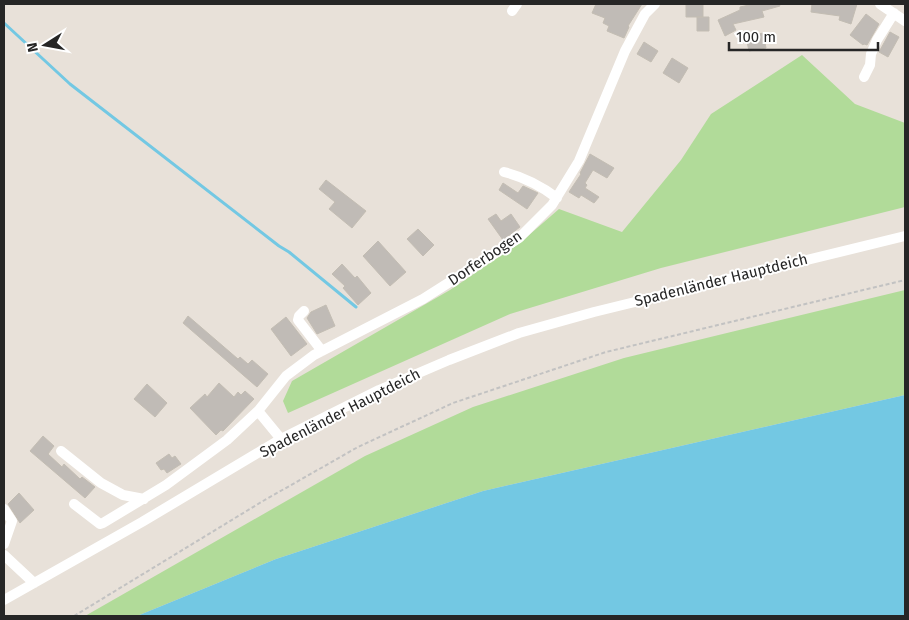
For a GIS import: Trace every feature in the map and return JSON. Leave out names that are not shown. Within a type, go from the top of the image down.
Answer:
[{"type":"street","name":"Dorferbogen","points":[[74,504],[100,524],[166,486],[227,440],[258,411],[286,376],[322,352],[423,299],[519,238],[552,205],[579,161],[626,50],[645,14],[655,4]]},
{"type":"street","points":[[880,4],[905,21]]},
{"type":"street","points":[[864,77],[870,65],[871,54],[877,40],[894,13]]},
{"type":"street","points":[[504,172],[520,176],[542,187],[557,198]]},
{"type":"street","name":"Spadenländer Hauptdeich","points":[[4,600],[281,440],[379,390],[449,360],[520,334],[594,312],[905,236]]},
{"type":"street","points":[[304,311],[298,320],[322,352]]},
{"type":"street","points":[[258,411],[281,440]]},
{"type":"street","points":[[61,451],[100,483],[123,495],[144,499]]},
{"type":"street","points":[[4,509],[12,521],[4,544]]},
{"type":"street","points":[[4,555],[34,584]]},
{"type":"path","points":[[74,616],[262,501],[358,447],[453,403],[606,352],[905,280]]},
{"type":"green space","points":[[802,55],[855,104],[905,123],[905,207],[661,268],[510,314],[288,413],[283,401],[292,381],[450,290],[521,242],[559,209],[622,232],[681,160],[711,114]]},
{"type":"green space","points":[[905,290],[905,395],[483,491],[276,559],[137,616],[85,616],[365,456],[473,407],[624,358]]},
{"type":"water","points":[[905,395],[905,616],[137,616],[276,559],[483,491]]},
{"type":"building","points":[[596,4],[642,4],[628,26],[624,38],[607,31],[609,26],[603,23],[605,18],[592,13]]},
{"type":"building","points":[[686,4],[703,5],[703,17],[686,17]]},
{"type":"building","points":[[748,4],[779,4],[780,6],[762,11],[764,17],[733,24],[736,30],[725,36],[718,20],[740,10],[740,7]]},
{"type":"building","points":[[812,4],[857,4],[851,24],[839,20],[840,16],[811,12]]},
{"type":"building","points":[[866,14],[879,24],[867,45],[863,45],[850,35]]},
{"type":"building","points":[[697,17],[709,17],[709,31],[697,31]]},
{"type":"building","points":[[890,32],[899,37],[888,57],[879,52]]},
{"type":"building","points":[[763,33],[766,48],[749,51],[746,37]]},
{"type":"building","points":[[644,42],[658,51],[651,62],[637,54]]},
{"type":"building","points":[[672,58],[688,68],[679,83],[663,73]]},
{"type":"building","points":[[590,154],[614,168],[607,178],[593,170],[585,183],[587,185],[585,188],[599,197],[594,203],[581,195],[579,198],[569,192],[581,174]]},
{"type":"building","points":[[326,180],[366,211],[352,228],[329,209],[335,202],[319,189]]},
{"type":"building","points":[[503,183],[518,193],[523,186],[538,193],[527,209],[499,190]]},
{"type":"building","points":[[496,214],[501,221],[511,214],[520,227],[503,240],[488,219]]},
{"type":"building","points":[[418,229],[434,245],[423,256],[407,239]]},
{"type":"building","points":[[378,241],[406,272],[390,286],[363,256]]},
{"type":"building","points":[[342,264],[355,278],[357,276],[371,293],[358,305],[343,288],[345,286],[332,274]]},
{"type":"building","points":[[326,305],[335,326],[317,334],[307,318],[311,312]]},
{"type":"building","points":[[188,316],[238,359],[240,357],[248,364],[252,360],[268,374],[257,387],[183,323]]},
{"type":"building","points":[[286,317],[307,344],[291,356],[271,329]]},
{"type":"building","points":[[219,383],[234,397],[238,392],[241,395],[245,391],[254,399],[223,431],[221,430],[216,435],[190,408],[205,394],[207,397]]},
{"type":"building","points":[[147,384],[167,403],[155,417],[134,399]]},
{"type":"building","points":[[43,436],[54,446],[48,454],[62,467],[64,464],[80,479],[82,477],[95,487],[85,498],[30,451]]},
{"type":"building","points":[[169,454],[172,458],[175,456],[181,464],[167,473],[164,469],[161,470],[156,463]]},
{"type":"building","points":[[19,493],[34,510],[20,523],[8,504]]},
{"type":"waterway","points":[[4,23],[70,84],[289,252],[356,307]]}]
